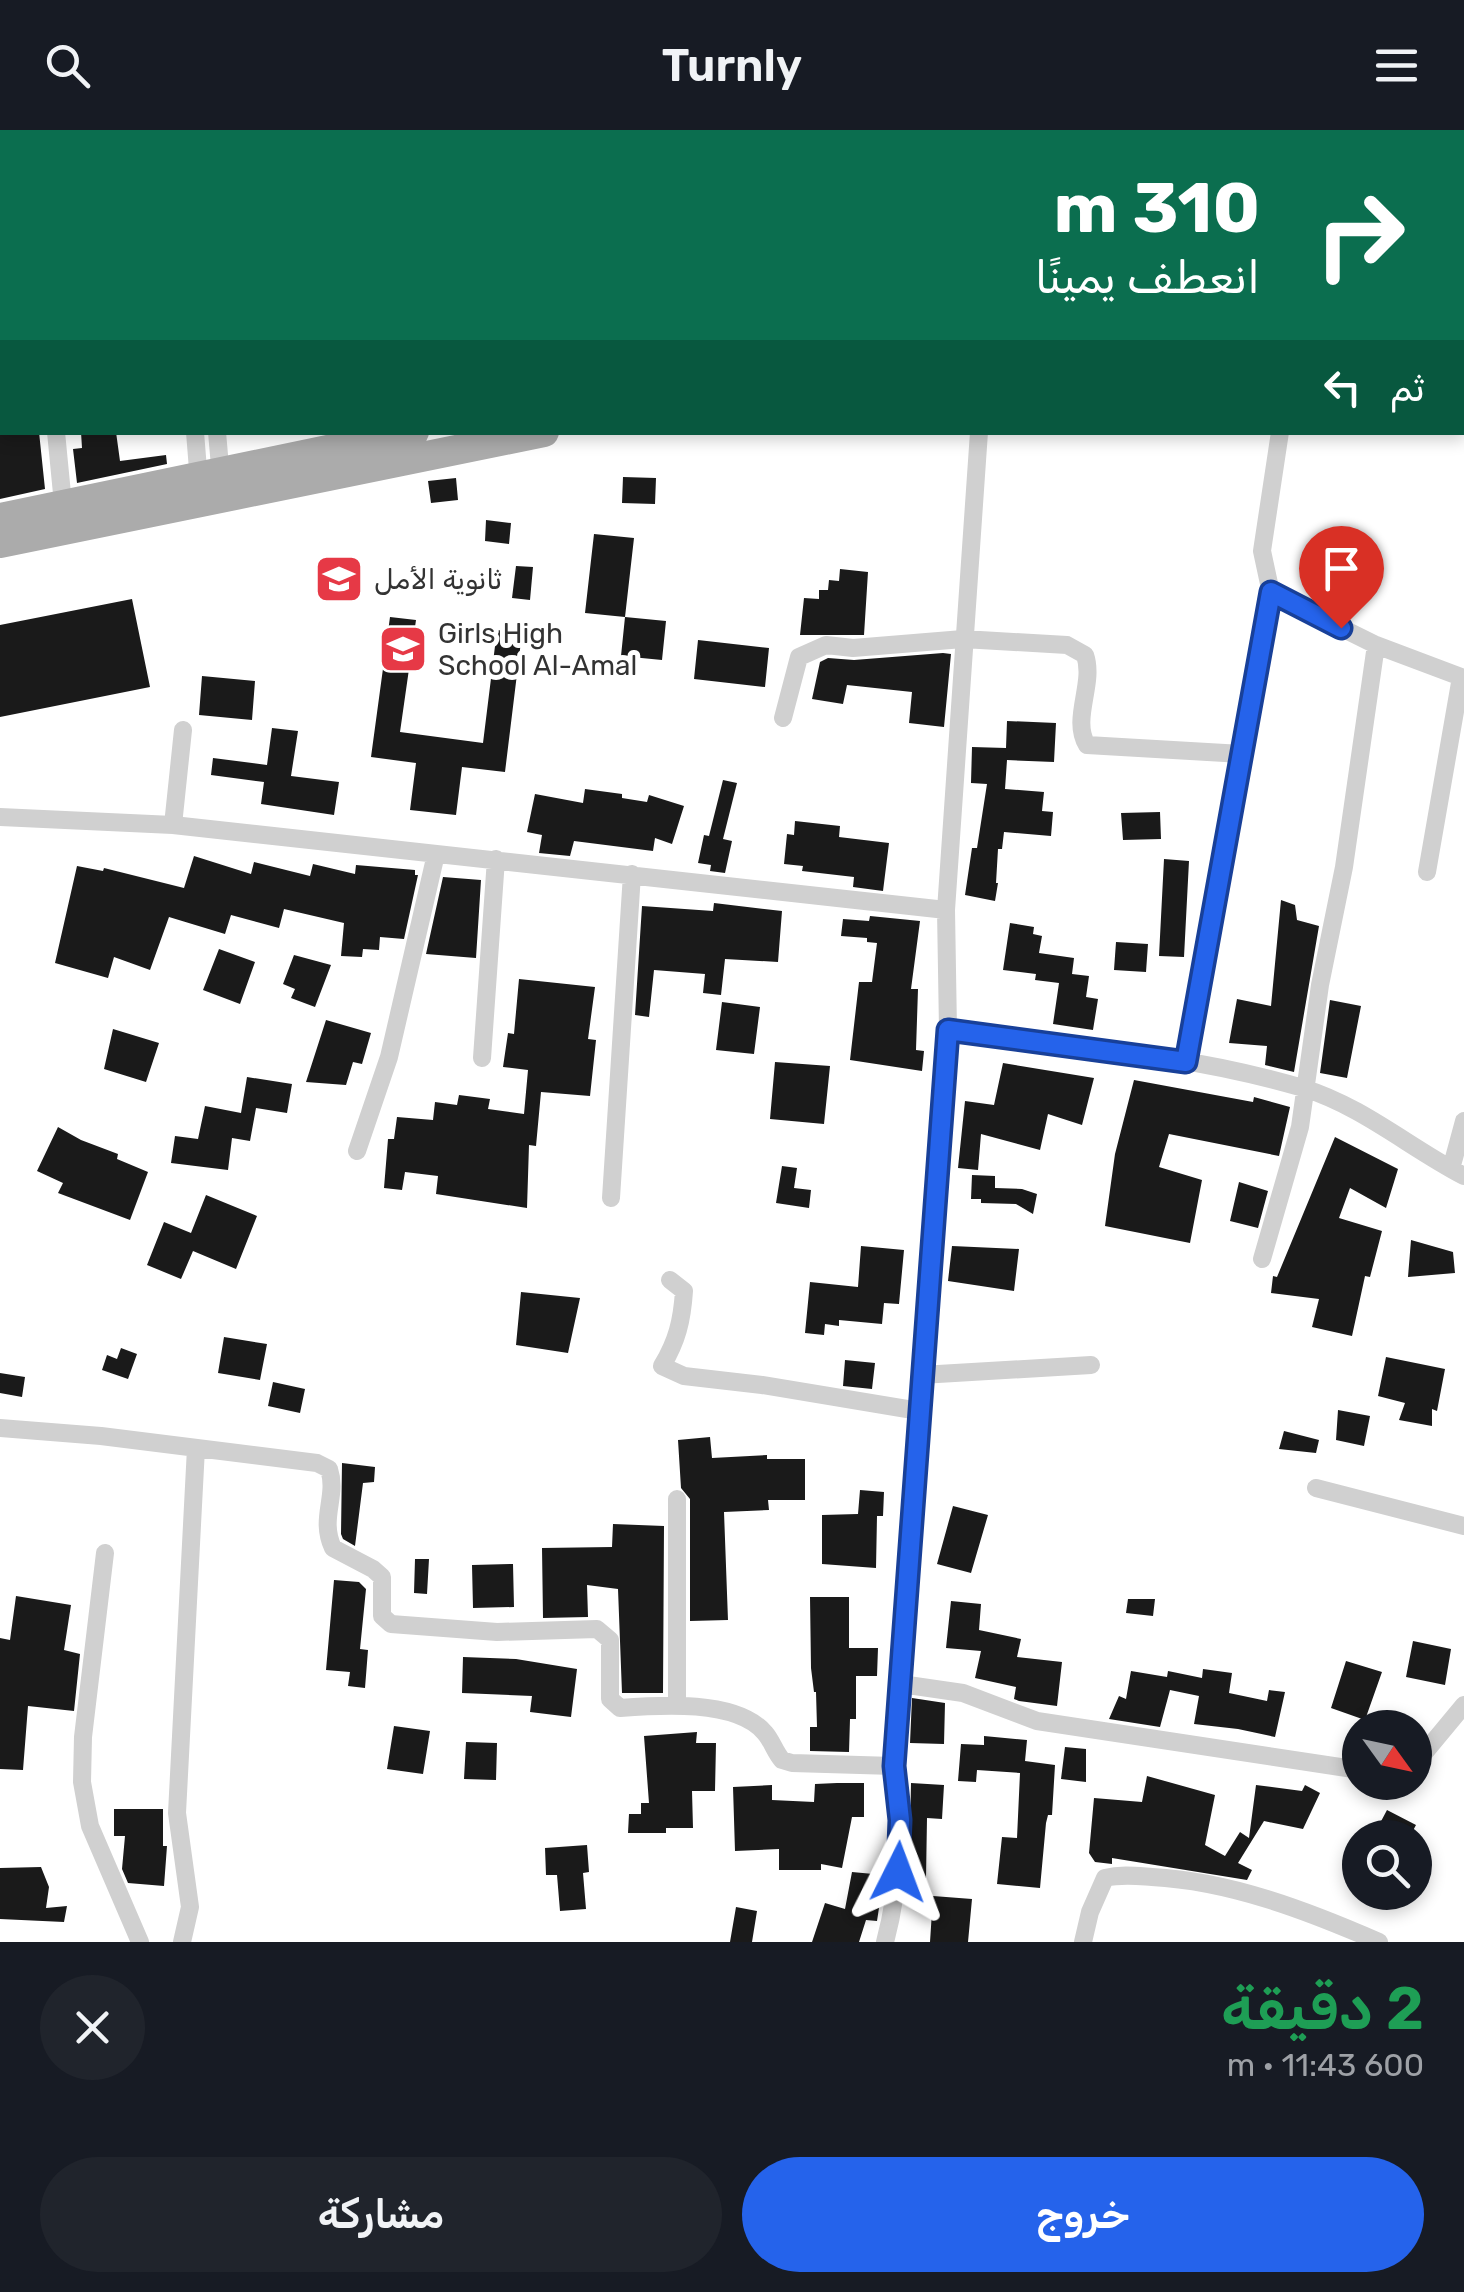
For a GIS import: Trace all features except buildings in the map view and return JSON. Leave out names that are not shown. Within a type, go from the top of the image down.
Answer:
[{"type":"main road","points":[[0,543],[211,487],[328,440],[382,435]]},
{"type":"main road","points":[[0,518],[63,504],[211,487],[510,437]]},
{"type":"street","points":[[56,435],[63,504]]},
{"type":"street","points":[[196,435],[211,487]]},
{"type":"street","points":[[211,487],[217,435]]},
{"type":"street","points":[[885,1942],[896,1893],[899,1851],[894,1766],[948,1030],[946,910],[979,435]]},
{"type":"street","points":[[1186,1062],[1271,592],[1262,551],[1280,435]]},
{"type":"street","points":[[1271,592],[1376,646],[1463,677],[1427,872]]},
{"type":"street","points":[[783,718],[800,657],[826,645],[853,648],[963,638],[1068,645],[1084,654],[1090,669],[1081,726],[1087,745],[1242,754]]},
{"type":"street","points":[[1262,1259],[1300,1127],[1376,646]]},
{"type":"street","points":[[173,825],[183,730]]},
{"type":"street","points":[[0,817],[173,825],[946,910]]},
{"type":"street","points":[[357,1151],[389,1057],[436,854]]},
{"type":"street","points":[[482,1058],[496,860]]},
{"type":"street","points":[[612,1198],[632,874]]},
{"type":"street","points":[[948,1030],[1186,1062],[1304,1089],[1354,1109],[1457,1172],[1464,1122]]},
{"type":"street","points":[[670,1280],[684,1292],[682,1322],[676,1343],[662,1366],[684,1376],[919,1412]]},
{"type":"street","points":[[920,1375],[1090,1365]]},
{"type":"street","points":[[0,1428],[303,1460],[329,1469],[332,1480],[325,1522],[327,1536],[333,1548],[382,1577],[382,1616],[391,1624],[497,1632],[597,1629],[610,1640],[610,1699],[614,1706],[677,1703],[733,1715],[766,1733],[782,1760],[792,1763],[894,1766]]},
{"type":"street","points":[[182,1942],[190,1908],[176,1813],[196,1448]]},
{"type":"street","points":[[1316,1488],[1464,1526]]},
{"type":"street","points":[[677,1499],[677,1703]]},
{"type":"street","points":[[104,1554],[83,1736],[82,1782],[90,1826],[140,1942]]},
{"type":"street","points":[[901,1684],[963,1693],[1037,1721],[1342,1767]]},
{"type":"street","points":[[1432,1744],[1464,1705]]},
{"type":"street","points":[[1083,1942],[1090,1912],[1106,1878],[1126,1876],[1195,1879],[1302,1910],[1379,1942]]},
{"type":"place","name":"ثانوية الأمل","points":[[339,579]]},
{"type":"place","name":"Girls High School Al-Amal","points":[[403,649]]},
{"type":"route","points":[[898,1872],[900,1820],[894,1766],[948,1030],[1186,1062],[1271,592],[1341,628]]}]
